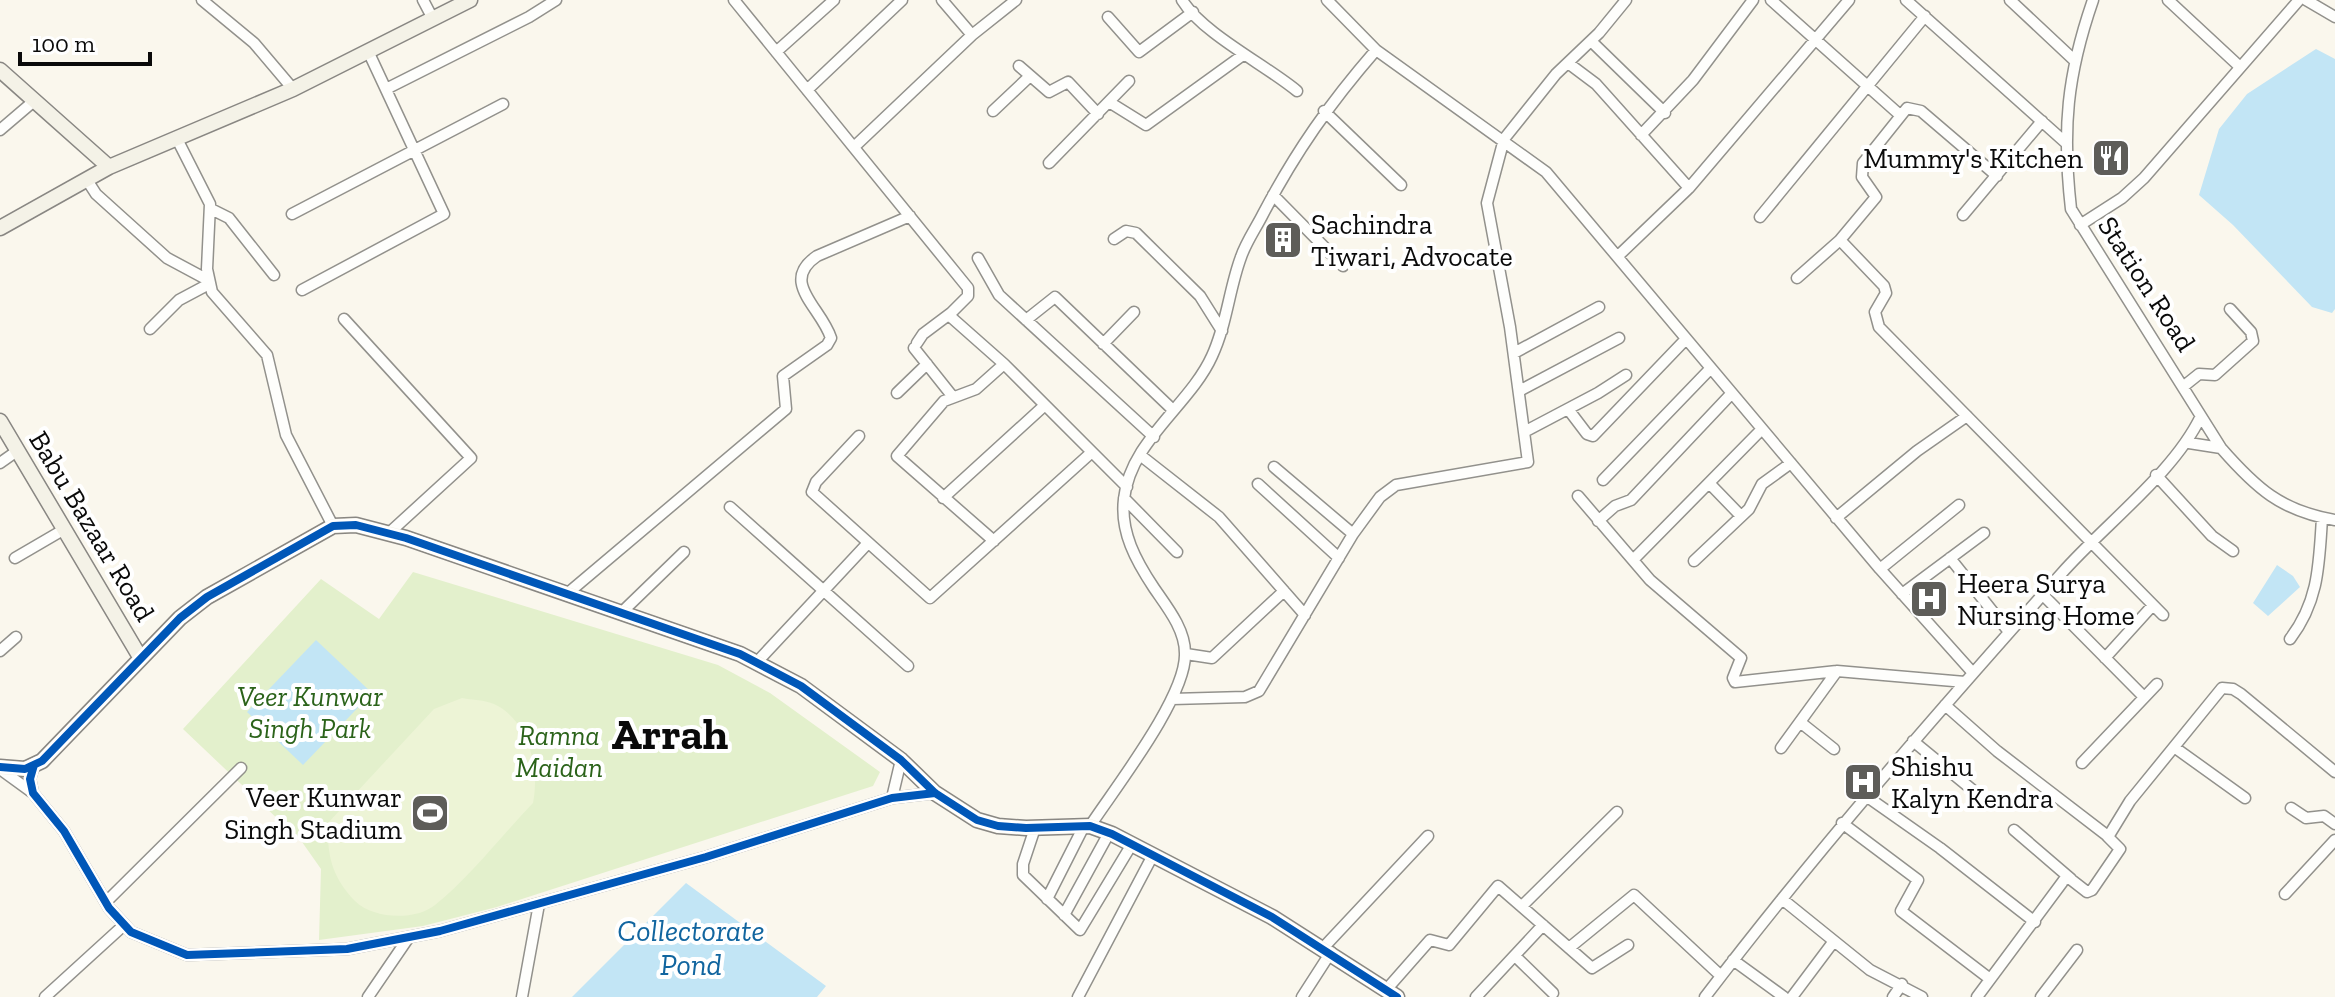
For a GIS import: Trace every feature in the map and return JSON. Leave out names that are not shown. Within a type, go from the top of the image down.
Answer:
[{"type":"street","points":[[202,0],[216,4],[293,89]]},
{"type":"street","points":[[423,0],[433,19]]},
{"type":"street","points":[[0,228],[109,167],[293,89],[470,0]]},
{"type":"street","points":[[386,89],[541,4],[556,0]]},
{"type":"street","points":[[734,0],[969,291],[951,313],[923,334],[915,345],[953,397]]},
{"type":"street","points":[[776,52],[834,0]]},
{"type":"street","points":[[807,90],[902,0]]},
{"type":"street","points":[[942,0],[972,35]]},
{"type":"street","points":[[854,147],[972,35],[1016,0]]},
{"type":"street","points":[[1182,0],[1243,55],[1269,68],[1297,91]]},
{"type":"street","points":[[1327,0],[1376,50],[1546,172],[1902,594],[1969,678]]},
{"type":"street","points":[[1172,699],[1245,697],[1259,691],[1353,534],[1380,497],[1396,485],[1528,462],[1514,353],[1487,203],[1504,139],[1626,0]]},
{"type":"street","points":[[1641,135],[1665,113],[1753,0]]},
{"type":"street","points":[[1771,0],[1900,115]]},
{"type":"street","points":[[1618,256],[1689,188],[1849,0]]},
{"type":"street","points":[[1906,0],[2066,143]]},
{"type":"street","name":"Station Road","points":[[2093,0],[2074,60],[2068,96],[2066,143],[2071,209],[2221,448],[2243,473],[2277,502],[2335,520]]},
{"type":"street","points":[[2168,0],[2239,66]]},
{"type":"street","points":[[2080,225],[2122,198],[2144,178],[2299,0]]},
{"type":"street","points":[[2306,0],[2335,17]]},
{"type":"street","points":[[2013,1],[2074,60]]},
{"type":"street","points":[[1108,17],[1139,52],[1193,12]]},
{"type":"street","points":[[1760,217],[1925,16]]},
{"type":"street","points":[[1591,41],[1665,113]]},
{"type":"street","points":[[1047,899],[1087,826],[1172,699],[1183,673],[1186,654],[1177,624],[1140,566],[1126,535],[1125,492],[1140,455],[1211,358],[1222,331],[1241,256],[1273,195],[1324,111],[1376,50]]},
{"type":"street","points":[[302,290],[443,216],[443,209],[368,51]]},
{"type":"street","points":[[1109,102],[1146,125],[1243,55]]},
{"type":"street","points":[[1568,63],[1596,84],[1689,188]]},
{"type":"street","points":[[1019,66],[1049,92],[1068,82],[1098,114]]},
{"type":"street","points":[[993,111],[1030,76]]},
{"type":"street","points":[[4,80],[34,101],[109,167]]},
{"type":"street","points":[[1049,163],[1129,81]]},
{"type":"street","points":[[0,130],[34,101]]},
{"type":"street","points":[[292,214],[503,104]]},
{"type":"street","points":[[1797,278],[1840,240],[1874,201],[1875,193],[1862,177],[1863,163],[1907,108],[1916,108],[1997,176]]},
{"type":"street","points":[[1324,111],[1401,185]]},
{"type":"street","points":[[1963,215],[2042,121]]},
{"type":"street","points":[[176,137],[207,193],[211,209],[208,282]]},
{"type":"street","points":[[87,180],[99,196],[167,258],[208,282],[223,307],[267,355],[286,435],[333,526]]},
{"type":"street","points":[[1273,195],[1343,266]]},
{"type":"street","points":[[211,209],[229,218],[274,275]]},
{"type":"street","points":[[568,593],[785,411],[783,376],[827,345],[831,338],[801,286],[805,265],[817,256],[910,216]]},
{"type":"street","points":[[1114,239],[1126,231],[1136,233],[1200,296],[1222,331]]},
{"type":"street","points":[[1840,240],[1884,286],[1886,293],[1875,312],[1879,327],[2163,615]]},
{"type":"street","points":[[978,258],[994,289],[1154,437]]},
{"type":"street","points":[[150,329],[184,296],[208,282]]},
{"type":"street","points":[[1026,320],[1055,297],[1173,410]]},
{"type":"street","points":[[1514,353],[1599,307]]},
{"type":"street","points":[[2184,386],[2199,374],[2215,375],[2253,341],[2251,332],[2230,309]]},
{"type":"street","points":[[1103,344],[1134,312]]},
{"type":"street","points":[[951,313],[956,322],[1004,364],[1092,452],[1177,552]]},
{"type":"street","points":[[344,319],[471,458],[389,533]]},
{"type":"street","points":[[1519,391],[1619,338]]},
{"type":"street","points":[[1568,409],[1587,434],[1593,436],[1686,339]]},
{"type":"street","points":[[897,393],[927,364]]},
{"type":"street","points":[[994,541],[900,461],[897,454],[941,404],[976,389],[1004,364]]},
{"type":"street","points":[[1603,480],[1711,368]]},
{"type":"street","points":[[1524,432],[1626,375]]},
{"type":"street","points":[[1598,521],[1615,506],[1631,500],[1732,393]]},
{"type":"street","points":[[943,498],[1045,405]]},
{"type":"street","points":[[1836,518],[1917,451],[1967,416]]},
{"type":"street","points":[[1705,997],[1842,823],[2042,594],[2189,443],[2201,416]]},
{"type":"street","name":"Babu Bazaar Road","points":[[0,421],[140,657]]},
{"type":"street","points":[[1633,560],[1762,429]]},
{"type":"street","points":[[859,436],[812,490],[930,598],[1092,452]]},
{"type":"street","points":[[2189,443],[2221,448]]},
{"type":"street","points":[[0,463],[17,451]]},
{"type":"street","points":[[1140,455],[1219,517],[1305,615]]},
{"type":"street","points":[[1694,561],[1753,503],[1762,484],[1791,463]]},
{"type":"street","points":[[1274,467],[1353,534]]},
{"type":"street","points":[[2156,475],[2212,536],[2233,551]]},
{"type":"street","points":[[1258,484],[1339,558]]},
{"type":"street","points":[[1710,484],[1741,516]]},
{"type":"street","points":[[1578,496],[1667,595],[1741,658],[1733,678],[1735,682],[1837,671],[1969,678]]},
{"type":"street","points":[[1880,569],[1959,505]]},
{"type":"street","points":[[730,507],[908,666]]},
{"type":"street","points":[[2290,639],[2312,604],[2318,582],[2322,518]]},
{"type":"street","points":[[0,768],[25,769],[42,761],[140,657],[207,597],[333,526],[356,525],[389,533],[568,593],[757,662],[801,686],[901,760],[935,793],[977,820],[998,826],[1087,826],[1109,833],[1327,950],[1391,993],[1430,940],[1449,945],[1497,887],[1593,969],[1628,945]]},
{"type":"street","points":[[15,558],[63,530]]},
{"type":"street","points":[[1902,594],[1984,533]]},
{"type":"street","points":[[757,662],[868,543]]},
{"type":"street","points":[[622,612],[684,552]]},
{"type":"street","points":[[1950,558],[2009,632]]},
{"type":"street","points":[[1186,654],[1212,658],[1284,591]]},
{"type":"street","points":[[2042,594],[2144,697]]},
{"type":"street","points":[[2105,658],[2153,605]]},
{"type":"street","points":[[0,651],[16,637]]},
{"type":"street","points":[[1781,748],[1837,671]]},
{"type":"street","points":[[2082,763],[2157,684]]},
{"type":"street","points":[[2109,837],[2128,803],[2218,692],[2228,687],[2335,772]]},
{"type":"street","points":[[1945,705],[1997,751],[2120,848],[2092,890],[2087,892],[2014,830]]},
{"type":"street","points":[[1800,722],[1834,749]]},
{"type":"street","points":[[1913,741],[1986,801]]},
{"type":"street","points":[[2174,747],[2245,798]]},
{"type":"street","points":[[892,798],[901,760]]},
{"type":"street","points":[[33,793],[30,779],[34,765]]},
{"type":"street","points":[[0,768],[33,793],[64,831],[106,902],[124,925],[149,942],[187,955],[347,949],[409,937],[539,904],[892,798],[935,793]]},
{"type":"street","points":[[106,902],[241,768]]},
{"type":"street","points":[[1866,796],[1940,848],[2035,922]]},
{"type":"street","points":[[2291,808],[2306,818],[2324,816],[2335,824]]},
{"type":"street","points":[[1522,906],[1617,812]]},
{"type":"street","points":[[1842,823],[1918,880],[1901,911],[1990,979]]},
{"type":"street","points":[[1035,828],[1022,872],[1078,929],[1084,928],[1132,844]]},
{"type":"street","points":[[1064,915],[1109,833]]},
{"type":"street","points":[[1302,997],[1327,950],[1428,836]]},
{"type":"street","points":[[2285,894],[2335,840]]},
{"type":"street","points":[[1078,997],[1153,855]]},
{"type":"street","points":[[1983,995],[1990,979],[2064,880],[2071,879]]},
{"type":"street","points":[[1569,948],[1634,895],[1721,976]]},
{"type":"street","points":[[1782,899],[1870,970],[1922,997]]},
{"type":"street","points":[[522,997],[539,904]]},
{"type":"street","points":[[45,997],[124,925]]},
{"type":"street","points":[[1476,997],[1543,925]]},
{"type":"street","points":[[368,997],[409,937]]},
{"type":"street","points":[[1792,997],[1834,941]]},
{"type":"street","points":[[2041,997],[2077,950]]},
{"type":"street","points":[[1515,956],[1553,993]]},
{"type":"street","points":[[1733,960],[1784,997]]},
{"type":"street","points":[[1893,997],[1902,984]]},
{"type":"green space","name":"Ramna Maidan","points":[[413,572],[718,665],[770,693],[880,772],[873,786],[497,907],[423,926],[319,940],[321,869],[302,842],[183,729],[321,579],[379,619]]},
{"type":"green space","name":"Veer Kunwar Singh Stadium","points":[[462,698],[494,704],[516,721],[524,733],[533,761],[533,803],[473,869],[427,910],[394,916],[363,907],[347,892],[332,865],[328,823],[434,709]]},
{"type":"water","points":[[2316,49],[2335,59],[2335,309],[2332,313],[2312,307],[2233,225],[2199,195],[2219,129],[2247,94]]},
{"type":"water","points":[[2277,565],[2293,576],[2300,587],[2268,616],[2253,603]]},
{"type":"water","points":[[316,640],[372,693],[303,765],[247,712]]},
{"type":"water","name":"Collectorate Pond","points":[[686,883],[826,986],[817,997],[572,997]]},
{"type":"cycle path","points":[[0,767],[25,769],[42,761],[180,618],[207,597],[333,526],[356,525],[406,538],[740,654],[801,686],[901,760],[935,793],[977,820],[998,826],[1026,828],[1090,826],[1112,834],[1272,917],[1397,997]]},
{"type":"cycle path","points":[[34,765],[30,779],[33,793],[64,831],[109,908],[131,932],[187,955],[347,949],[440,931],[706,857],[892,798],[935,793]]},
{"type":"place","name":"Mummy's Kitchen","points":[[2111,158]]},
{"type":"place","name":"Sachindra Tiwari, Advocate","points":[[1283,240]]},
{"type":"place","name":"Heera Surya Nursing Home","points":[[1929,599]]},
{"type":"place","name":"Shishu Kalyn Kendra","points":[[1863,782]]},
{"type":"place","name":"Veer Kunwar Singh Stadium","points":[[430,813]]},
{"type":"district","name":"Arrah","points":[[670,733]]},
{"type":"park label","name":"Veer Kunwar Singh Park","points":[[310,712]]}]
